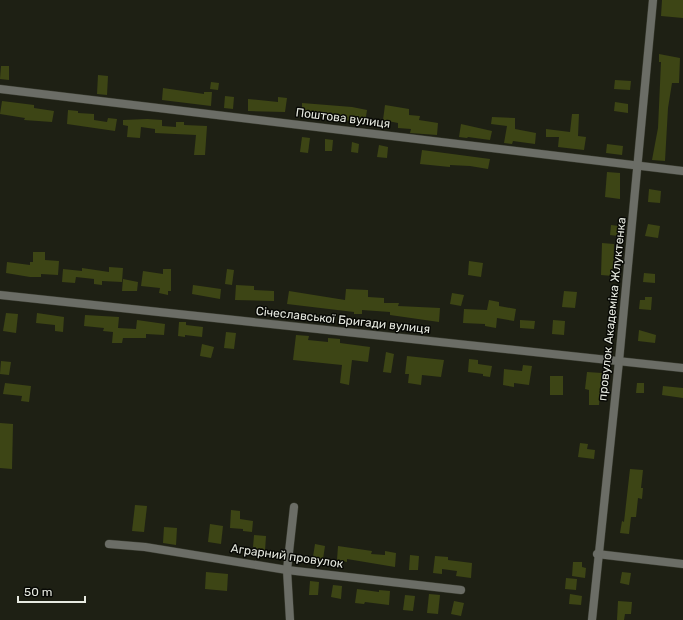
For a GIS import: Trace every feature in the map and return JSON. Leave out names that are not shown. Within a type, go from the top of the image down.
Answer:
[{"type":"street","name":"провулок Академіка Жлуктенка","points":[[592,620],[619,361],[653,0]]},
{"type":"street","name":"Поштова вулиця","points":[[0,89],[683,171]]},
{"type":"street","name":"Січеславської Бригади вулиця","points":[[0,295],[683,368]]},
{"type":"street","points":[[290,620],[287,570],[294,507]]},
{"type":"street","name":"Аграрний провулок","points":[[109,544],[145,547],[287,570],[461,590]]},
{"type":"street","points":[[598,554],[683,564]]},
{"type":"building","points":[[662,0],[683,0],[683,18],[661,16]]},
{"type":"building","points":[[659,54],[680,58],[679,83],[672,83],[668,108],[665,161],[652,160],[658,128],[661,62],[659,62]]},
{"type":"building","points":[[1,66],[9,66],[9,80],[0,79]]},
{"type":"building","points":[[98,75],[108,76],[107,95],[97,94]]},
{"type":"building","points":[[615,80],[631,81],[630,90],[614,89]]},
{"type":"building","points":[[211,82],[219,83],[218,90],[210,89]]},
{"type":"building","points":[[163,88],[204,94],[204,92],[212,92],[211,106],[162,100]]},
{"type":"building","points":[[225,96],[234,97],[233,109],[224,108]]},
{"type":"building","points":[[278,97],[287,98],[285,112],[248,111],[248,99],[278,102]]},
{"type":"building","points":[[2,101],[34,105],[34,108],[54,111],[52,122],[24,120],[25,118],[0,114]]},
{"type":"building","points":[[615,102],[628,104],[628,113],[614,111]]},
{"type":"building","points":[[302,103],[352,107],[367,110],[365,123],[302,114]]},
{"type":"building","points":[[385,105],[409,109],[409,115],[420,116],[419,120],[438,123],[437,135],[410,133],[411,129],[398,128],[398,123],[383,120]]},
{"type":"building","points":[[68,110],[78,111],[78,113],[94,114],[94,120],[107,122],[108,118],[117,119],[115,131],[67,124]]},
{"type":"building","points":[[572,114],[579,114],[578,136],[586,137],[584,150],[558,147],[559,137],[546,137],[546,129],[570,132]]},
{"type":"building","points":[[492,117],[515,118],[515,129],[536,133],[535,144],[513,141],[512,144],[504,143],[507,126],[491,124]]},
{"type":"building","points":[[123,120],[162,120],[162,126],[176,127],[176,122],[184,122],[184,125],[207,126],[205,155],[194,155],[196,135],[155,133],[155,129],[141,127],[140,138],[127,137],[128,126],[123,125]]},
{"type":"building","points":[[461,124],[492,131],[490,140],[459,137]]},
{"type":"building","points":[[302,137],[310,138],[308,153],[300,152]]},
{"type":"building","points":[[325,139],[333,140],[332,151],[325,151]]},
{"type":"building","points":[[352,142],[359,144],[358,153],[351,152]]},
{"type":"building","points":[[607,144],[623,146],[622,155],[606,153]]},
{"type":"building","points":[[379,145],[388,147],[387,158],[377,157]]},
{"type":"building","points":[[422,150],[490,159],[488,169],[470,166],[450,165],[450,167],[420,164]]},
{"type":"building","points":[[607,172],[620,173],[620,199],[605,197]]},
{"type":"building","points":[[649,189],[661,191],[660,203],[648,202]]},
{"type":"building","points":[[648,224],[660,226],[658,238],[645,236]]},
{"type":"building","points":[[611,225],[619,226],[618,236],[610,235]]},
{"type":"building","points":[[602,243],[614,244],[613,276],[601,275]]},
{"type":"building","points":[[33,252],[45,252],[45,260],[59,261],[58,275],[41,274],[41,277],[30,277],[6,273],[7,262],[30,265],[30,262],[33,262]]},
{"type":"building","points":[[469,261],[483,263],[481,277],[468,275]]},
{"type":"building","points":[[109,267],[123,268],[122,282],[102,281],[102,285],[94,284],[94,279],[76,277],[75,283],[62,282],[63,269],[82,271],[82,268],[109,272]]},
{"type":"building","points":[[163,269],[171,269],[171,291],[168,291],[168,295],[159,293],[160,288],[141,286],[143,271],[163,274]]},
{"type":"building","points":[[227,269],[234,270],[232,285],[225,284]]},
{"type":"building","points":[[644,273],[655,274],[655,283],[643,282]]},
{"type":"building","points":[[123,279],[138,282],[137,291],[122,291]]},
{"type":"building","points":[[193,285],[221,289],[220,299],[192,294]]},
{"type":"building","points":[[236,285],[254,286],[254,290],[274,291],[274,301],[235,300]]},
{"type":"building","points":[[346,289],[368,290],[368,297],[384,298],[384,303],[399,303],[398,306],[440,308],[439,322],[390,315],[390,312],[362,310],[362,314],[354,314],[354,312],[287,304],[289,291],[345,300]]},
{"type":"building","points":[[564,291],[577,292],[575,308],[562,307]]},
{"type":"building","points":[[452,293],[464,295],[461,306],[450,304]]},
{"type":"building","points":[[645,297],[652,297],[651,310],[639,309],[640,300],[645,300]]},
{"type":"building","points":[[489,300],[499,302],[499,306],[516,309],[514,321],[497,318],[496,328],[485,326],[485,324],[463,323],[464,309],[487,310]]},
{"type":"building","points":[[6,313],[18,314],[16,333],[3,331]]},
{"type":"building","points":[[37,313],[64,317],[63,332],[55,331],[55,325],[36,323]]},
{"type":"building","points":[[85,315],[119,317],[118,328],[136,329],[137,320],[165,324],[164,335],[146,334],[146,338],[123,338],[122,343],[112,343],[113,332],[103,331],[104,328],[84,326]]},
{"type":"building","points":[[520,320],[535,321],[534,329],[520,328]]},
{"type":"building","points":[[553,320],[565,321],[564,335],[552,334]]},
{"type":"building","points":[[179,322],[186,322],[186,325],[203,327],[202,337],[185,335],[185,337],[178,336]]},
{"type":"building","points":[[639,330],[656,335],[655,343],[638,341]]},
{"type":"building","points":[[226,332],[236,333],[234,349],[224,348]]},
{"type":"building","points":[[296,335],[309,336],[308,340],[328,342],[328,338],[340,339],[340,343],[370,347],[368,362],[352,360],[349,385],[340,383],[342,365],[293,360]]},
{"type":"building","points":[[202,344],[214,347],[211,358],[200,356]]},
{"type":"building","points":[[386,352],[394,354],[391,373],[383,372]]},
{"type":"building","points":[[407,356],[444,360],[441,377],[422,375],[421,385],[408,383],[409,374],[405,374]]},
{"type":"building","points":[[469,359],[478,360],[478,364],[492,366],[490,377],[483,376],[483,374],[468,372]]},
{"type":"building","points":[[1,361],[11,362],[9,375],[0,374]]},
{"type":"building","points":[[523,365],[532,366],[529,385],[514,383],[514,387],[503,385],[504,369],[522,371]]},
{"type":"building","points":[[587,372],[602,373],[599,405],[589,405],[589,390],[585,389]]},
{"type":"building","points":[[550,376],[563,376],[563,395],[550,395]]},
{"type":"building","points":[[5,383],[31,386],[29,402],[21,401],[22,396],[3,394]]},
{"type":"building","points":[[637,383],[644,383],[644,393],[636,393]]},
{"type":"building","points":[[663,386],[683,388],[683,398],[662,395]]},
{"type":"building","points":[[0,423],[13,424],[12,469],[0,468]]},
{"type":"building","points":[[580,443],[588,444],[587,449],[595,450],[594,459],[578,457]]},
{"type":"building","points":[[630,469],[643,470],[641,488],[643,488],[642,499],[638,498],[636,517],[631,517],[629,534],[620,533],[622,521],[624,522]]},
{"type":"building","points":[[135,505],[147,506],[144,532],[132,531]]},
{"type":"building","points":[[231,510],[240,511],[240,519],[253,521],[252,532],[243,531],[243,529],[230,528]]},
{"type":"building","points":[[210,524],[223,526],[221,544],[208,542]]},
{"type":"building","points":[[164,527],[177,528],[176,545],[163,543]]},
{"type":"building","points":[[254,535],[266,536],[265,551],[256,550],[256,547],[253,547]]},
{"type":"building","points":[[315,544],[325,546],[323,559],[313,557]]},
{"type":"building","points":[[338,546],[372,551],[371,554],[385,555],[385,551],[396,553],[395,567],[347,559],[347,562],[337,560]]},
{"type":"building","points":[[410,555],[419,556],[418,570],[409,570]]},
{"type":"building","points":[[435,556],[448,557],[448,560],[472,563],[471,578],[456,576],[457,571],[442,569],[442,574],[433,573]]},
{"type":"building","points":[[573,562],[582,562],[582,567],[586,568],[585,578],[572,576]]},
{"type":"building","points":[[206,572],[228,574],[227,591],[205,589]]},
{"type":"building","points":[[622,572],[631,573],[629,585],[620,583]]},
{"type":"building","points":[[566,578],[577,579],[576,590],[565,589]]},
{"type":"building","points":[[310,581],[319,582],[318,595],[309,595]]},
{"type":"building","points":[[333,585],[342,586],[341,599],[331,597]]},
{"type":"building","points":[[357,589],[379,592],[379,590],[390,591],[389,605],[365,602],[364,604],[355,603]]},
{"type":"building","points":[[429,594],[440,595],[438,614],[427,613]]},
{"type":"building","points":[[570,594],[582,596],[581,605],[569,604]]},
{"type":"building","points":[[405,595],[415,596],[413,611],[403,610]]},
{"type":"building","points":[[454,601],[464,603],[461,616],[451,614]]},
{"type":"building","points":[[618,601],[632,602],[631,614],[625,614],[624,620],[617,620]]}]
